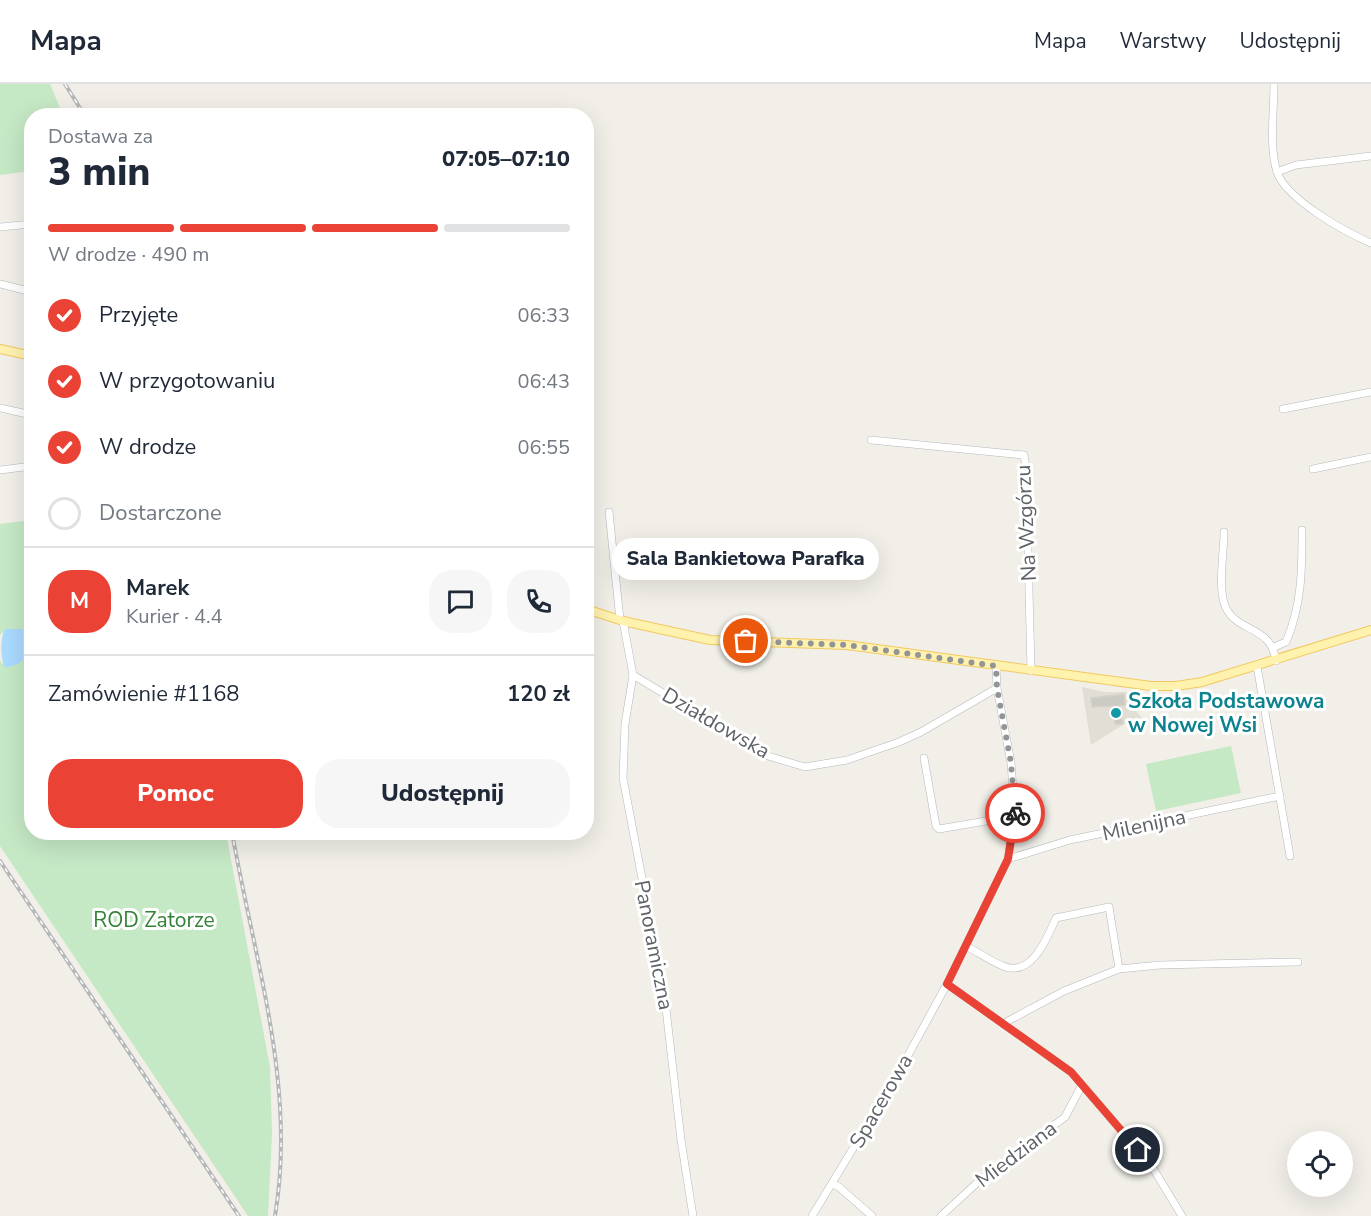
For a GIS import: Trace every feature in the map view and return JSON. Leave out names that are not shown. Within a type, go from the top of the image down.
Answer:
[{"type":"main road","points":[[0,349],[24,354]]},
{"type":"main road","points":[[594,612],[622,621],[710,640],[847,645],[1120,683],[1176,686],[1202,682],[1276,661],[1371,630]]},
{"type":"street","points":[[1274,84],[1274,159],[1281,181],[1316,212],[1341,229],[1371,243]]},
{"type":"street","points":[[1277,172],[1296,165],[1371,156]]},
{"type":"street","points":[[0,227],[24,225]]},
{"type":"street","points":[[0,284],[24,290]]},
{"type":"street","points":[[1283,409],[1371,392]]},
{"type":"street","points":[[0,408],[24,413]]},
{"type":"street","name":"Na Wzgórzu","points":[[871,440],[1024,455],[1031,671]]},
{"type":"street","points":[[1313,469],[1371,457]]},
{"type":"street","points":[[0,470],[24,467]]},
{"type":"street","points":[[609,512],[622,621],[633,675]]},
{"type":"street","points":[[1274,647],[1286,642],[1297,613],[1302,590],[1302,530]]},
{"type":"street","points":[[1224,532],[1222,591],[1226,609],[1274,647],[1276,661]]},
{"type":"street","points":[[996,666],[997,688]]},
{"type":"street","points":[[1257,666],[1290,856]]},
{"type":"street","name":"Działdowska","points":[[633,675],[768,756],[806,766],[847,760],[899,742],[997,688]]},
{"type":"street","name":"Panoramiczna","points":[[633,675],[625,724],[623,778],[665,1000],[681,1140],[693,1216]]},
{"type":"street","name":"Spacerowa","points":[[812,1216],[894,1081],[947,984],[1008,859],[1015,816],[1011,763],[997,688]]},
{"type":"street","points":[[924,758],[936,826],[939,829],[1015,816]]},
{"type":"street","name":"Milenijna","points":[[1008,859],[1070,840],[1280,796]]},
{"type":"street","points":[[966,946],[1005,967],[1016,968],[1035,958],[1056,918],[1109,908],[1119,969]]},
{"type":"street","points":[[1005,1025],[1008,1021],[1064,991],[1119,969],[1160,965],[1298,962]]},
{"type":"street","points":[[947,984],[1062,1064],[1151,1165],[1182,1216]]},
{"type":"street","name":"Miedziana","points":[[941,1216],[978,1182],[1065,1117],[1082,1084]]},
{"type":"street","points":[[833,1184],[872,1216]]},
{"type":"shaded area","points":[[1082,687],[1104,692],[1127,692],[1128,698],[1136,700],[1137,712],[1143,719],[1132,719],[1091,745]]},
{"type":"green space","points":[[0,84],[50,84],[60,108],[24,108],[24,172],[0,175]]},
{"type":"green space","name":"ROD Zatorze","points":[[24,521],[24,840],[227,840],[270,1067],[272,1133],[268,1216],[248,1216],[0,846],[0,660],[2,664],[23,629],[6,629],[0,635],[0,524]]},
{"type":"green space","points":[[1231,746],[1241,793],[1156,811],[1146,764]]},
{"type":"water","points":[[5,629],[23,629],[23,660],[5,668],[1,648]]},
{"type":"building","name":"Szkoła Podstawowa w Nowej Wsi","points":[[1124,694],[1125,705],[1118,706],[1119,719],[1122,719],[1123,724],[1115,724],[1114,706],[1092,707],[1091,698]]},
{"type":"railway","points":[[65,84],[80,108]]},
{"type":"railway","points":[[234,840],[261,975],[277,1071],[281,1119],[280,1167],[275,1216]]},
{"type":"railway","points":[[0,861],[239,1216]]},
{"type":"way so far","points":[[746,641],[847,645],[996,666],[997,688],[1011,763],[1015,813]]},
{"type":"place","name":"Sala Bankietowa Parafka","points":[[746,641]]},
{"type":"place","name":"Szkoła Podstawowa w Nowej Wsi","points":[[1116,713]]},
{"type":"route","points":[[1015,813],[1008,859],[947,984],[1062,1064],[1138,1150]]}]
